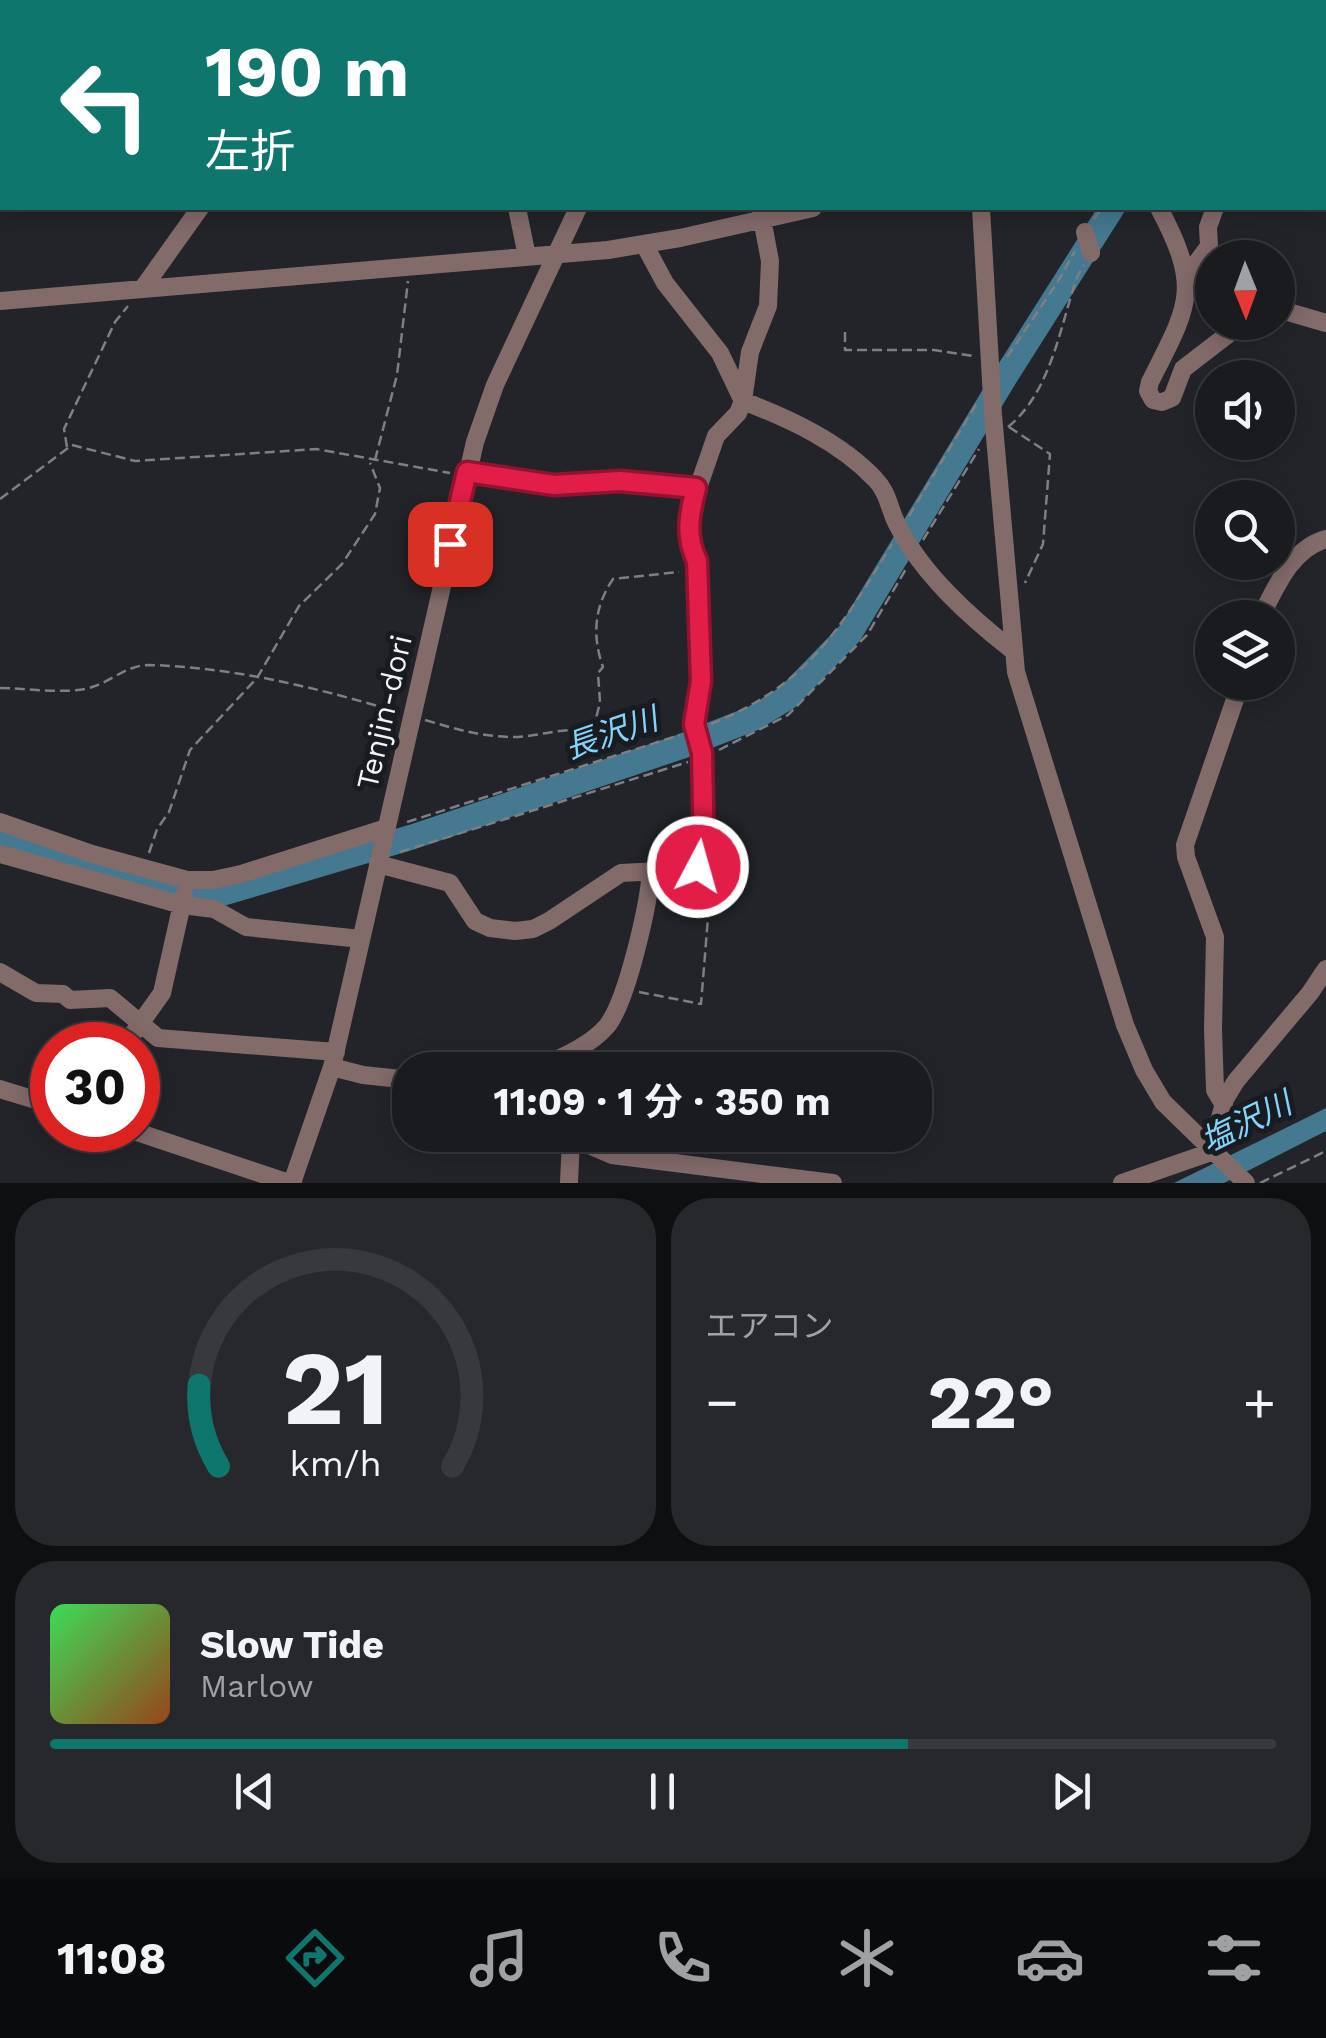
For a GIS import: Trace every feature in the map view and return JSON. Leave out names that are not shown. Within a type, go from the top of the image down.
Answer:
[{"type":"street","points":[[143,288],[199,210]]},
{"type":"street","points":[[517,210],[527,256]]},
{"type":"street","name":"Tenjin-dori","points":[[290,1183],[334,1060],[466,474],[495,386],[577,210]]},
{"type":"street","points":[[0,300],[644,244],[762,213],[793,210]]},
{"type":"street","points":[[982,210],[1012,650],[1025,708],[1125,1026],[1144,1070],[1163,1102],[1215,1156],[1250,1182]]},
{"type":"street","points":[[1160,210],[1188,276],[1188,296],[1178,330],[1150,382],[1148,392],[1153,400],[1172,398],[1183,369],[1221,340]]},
{"type":"street","points":[[1188,276],[1209,246],[1208,227],[1213,210]]},
{"type":"street","points":[[379,860],[450,883],[476,921],[515,932],[549,921],[621,873],[698,867],[704,854],[702,755],[696,730],[701,681],[698,570],[689,545],[689,514],[716,436],[738,413],[743,401],[750,352],[768,306],[770,261],[762,213]]},
{"type":"street","points":[[1085,233],[1091,253]]},
{"type":"street","points":[[644,244],[664,283],[720,353],[743,401],[786,417],[823,438],[873,476],[886,492],[901,531],[946,591],[1012,650]]},
{"type":"street","points":[[1295,314],[1326,323]]},
{"type":"street","points":[[466,474],[554,485],[620,481],[696,488]]},
{"type":"street","points":[[1271,600],[1296,558],[1310,544],[1326,539]]},
{"type":"street","points":[[1224,1106],[1215,1090],[1214,1074],[1216,937],[1185,845],[1235,700]]},
{"type":"street","points":[[0,822],[187,880],[241,874],[386,829]]},
{"type":"street","points":[[0,854],[182,905],[214,910],[246,926],[361,939]]},
{"type":"street","points":[[569,1052],[593,1040],[610,1022],[644,920],[652,870]]},
{"type":"street","points":[[140,1022],[162,993],[187,880]]},
{"type":"street","points":[[1215,1156],[1224,1106],[1236,1080],[1299,1008],[1326,969]]},
{"type":"street","points":[[0,972],[36,993],[63,994],[70,1000],[110,998],[137,1022]]},
{"type":"street","points":[[160,1038],[334,1060],[364,1075],[392,1078]]},
{"type":"street","points":[[0,1089],[30,1098]]},
{"type":"street","points":[[160,1139],[290,1183]]},
{"type":"street","points":[[569,1152],[570,1183]]},
{"type":"street","points":[[607,1152],[833,1183]]},
{"type":"street","points":[[1122,1183],[1215,1156]]},
{"type":"path","points":[[386,829],[696,730],[770,696],[803,668],[842,626],[901,531],[990,370],[1013,353],[1017,339],[1025,333],[1101,210]]},
{"type":"path","points":[[379,860],[702,755],[788,715],[868,635],[914,550],[975,454],[999,424],[1040,390],[1077,277],[1091,253]]},
{"type":"path","points":[[144,868],[157,829],[170,812],[190,750],[257,678],[299,606],[342,564],[375,514],[380,488],[372,461],[397,375],[410,266]]},
{"type":"path","points":[[68,448],[64,428],[100,350],[115,322],[143,288]]},
{"type":"path","points":[[844,332],[845,350],[934,350],[990,370]]},
{"type":"path","points":[[999,424],[1050,454],[1043,544],[1022,587],[1008,603]]},
{"type":"path","points":[[0,499],[68,448],[82,446],[134,461],[316,449],[466,474]]},
{"type":"path","points":[[0,688],[91,688],[132,667],[146,665],[300,685],[471,735],[515,737],[584,729],[594,733],[600,702],[598,672],[603,667],[596,647],[595,622],[612,579],[698,570]]},
{"type":"path","points":[[622,989],[701,1004],[710,894],[698,867]]},
{"type":"path","points":[[1250,1182],[1326,1151]]},
{"type":"water","points":[[1326,1108],[1326,1131],[1224,1183],[1174,1183]]},
{"type":"waterway","name":"長沢川","points":[[0,842],[168,891],[210,897],[412,837],[680,747],[754,718],[788,697],[850,633],[1111,210]]},
{"type":"route","points":[[450,544],[467,472],[554,485],[620,481],[696,488],[689,514],[689,545],[697,561],[701,681],[694,724],[702,753],[704,854],[698,867]]},
{"type":"water label","name":"塩沢川","points":[[1246,1122]]}]
